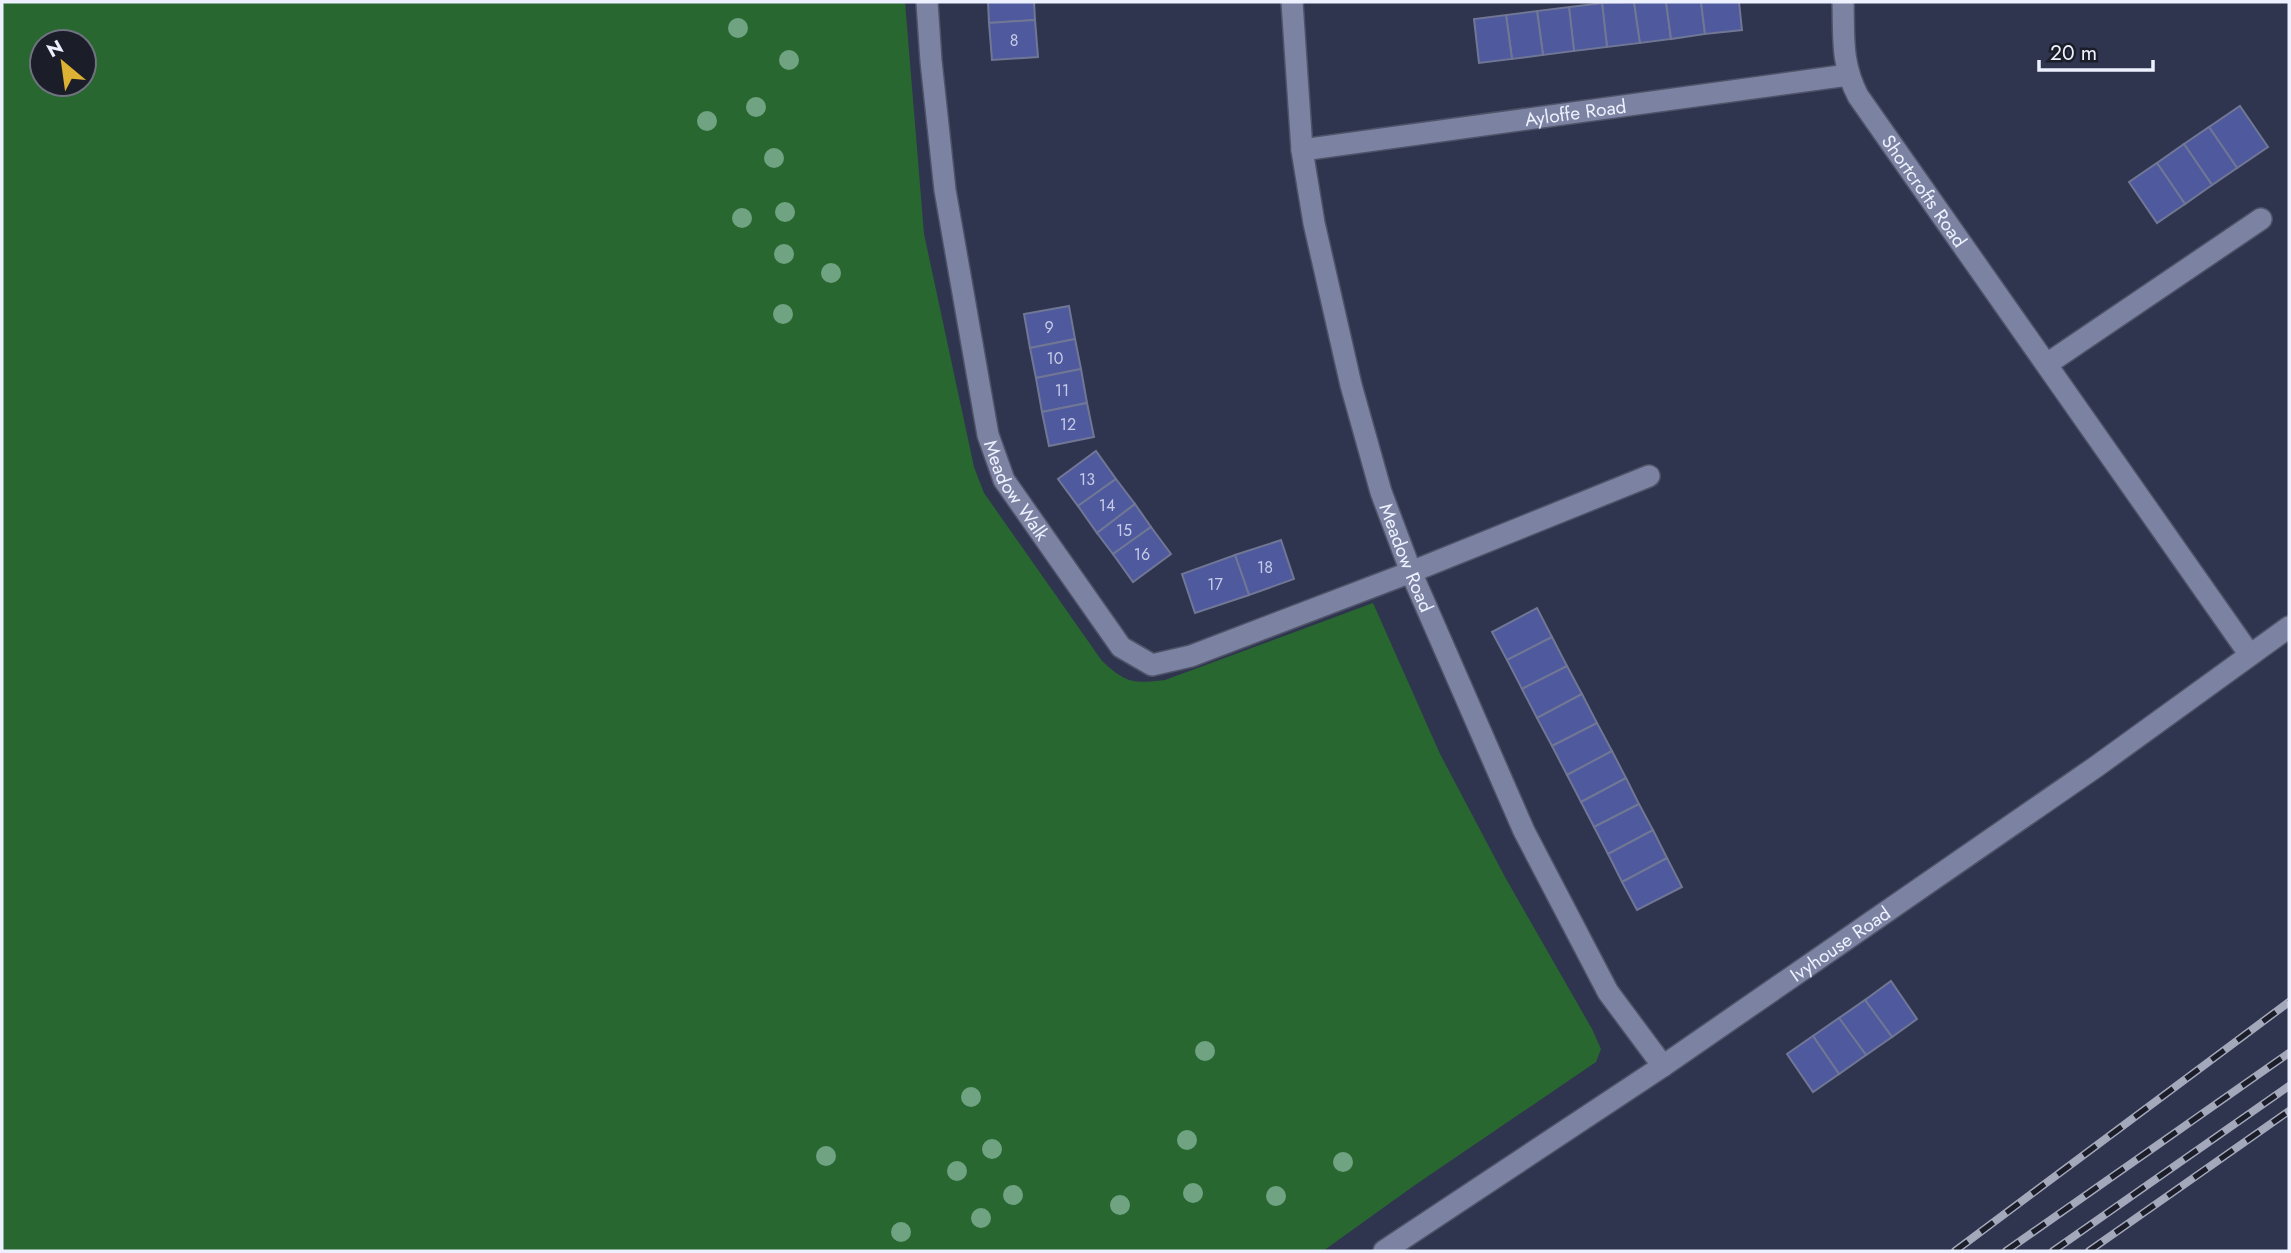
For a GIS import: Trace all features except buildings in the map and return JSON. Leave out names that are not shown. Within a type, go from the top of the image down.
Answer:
[{"type":"street","name":"Meadow Walk","points":[[927,2],[945,190],[988,435],[1004,480],[1121,647],[1152,665],[1191,656],[1411,572],[1649,476]]},
{"type":"street","name":"Meadow Road","points":[[1292,2],[1303,150],[1314,223],[1351,385],[1381,492],[1411,572],[1529,842],[1608,992],[1663,1066]]},
{"type":"street","name":"Shortcrofts Road","points":[[1843,2],[1844,48],[1848,75],[1858,96],[2249,655]]},
{"type":"street","name":"Ayloffe Road","points":[[1303,150],[1848,75]]},
{"type":"street","points":[[2048,364],[2261,219]]},
{"type":"street","name":"Ivyhouse Road","points":[[1384,1251],[1663,1066],[2097,766],[2289,627]]},
{"type":"green space","points":[[2,2],[905,2],[924,234],[974,467],[984,493],[1102,661],[1117,674],[1137,682],[1165,680],[1373,603],[1440,754],[1601,1049],[1596,1062],[1323,1251],[2,1251]]},
{"type":"railway","points":[[1955,1251],[2289,1002]]},
{"type":"railway","points":[[2006,1251],[2289,1053]]},
{"type":"railway","points":[[2053,1251],[2289,1086]]},
{"type":"railway","points":[[2089,1251],[2289,1111]]}]
